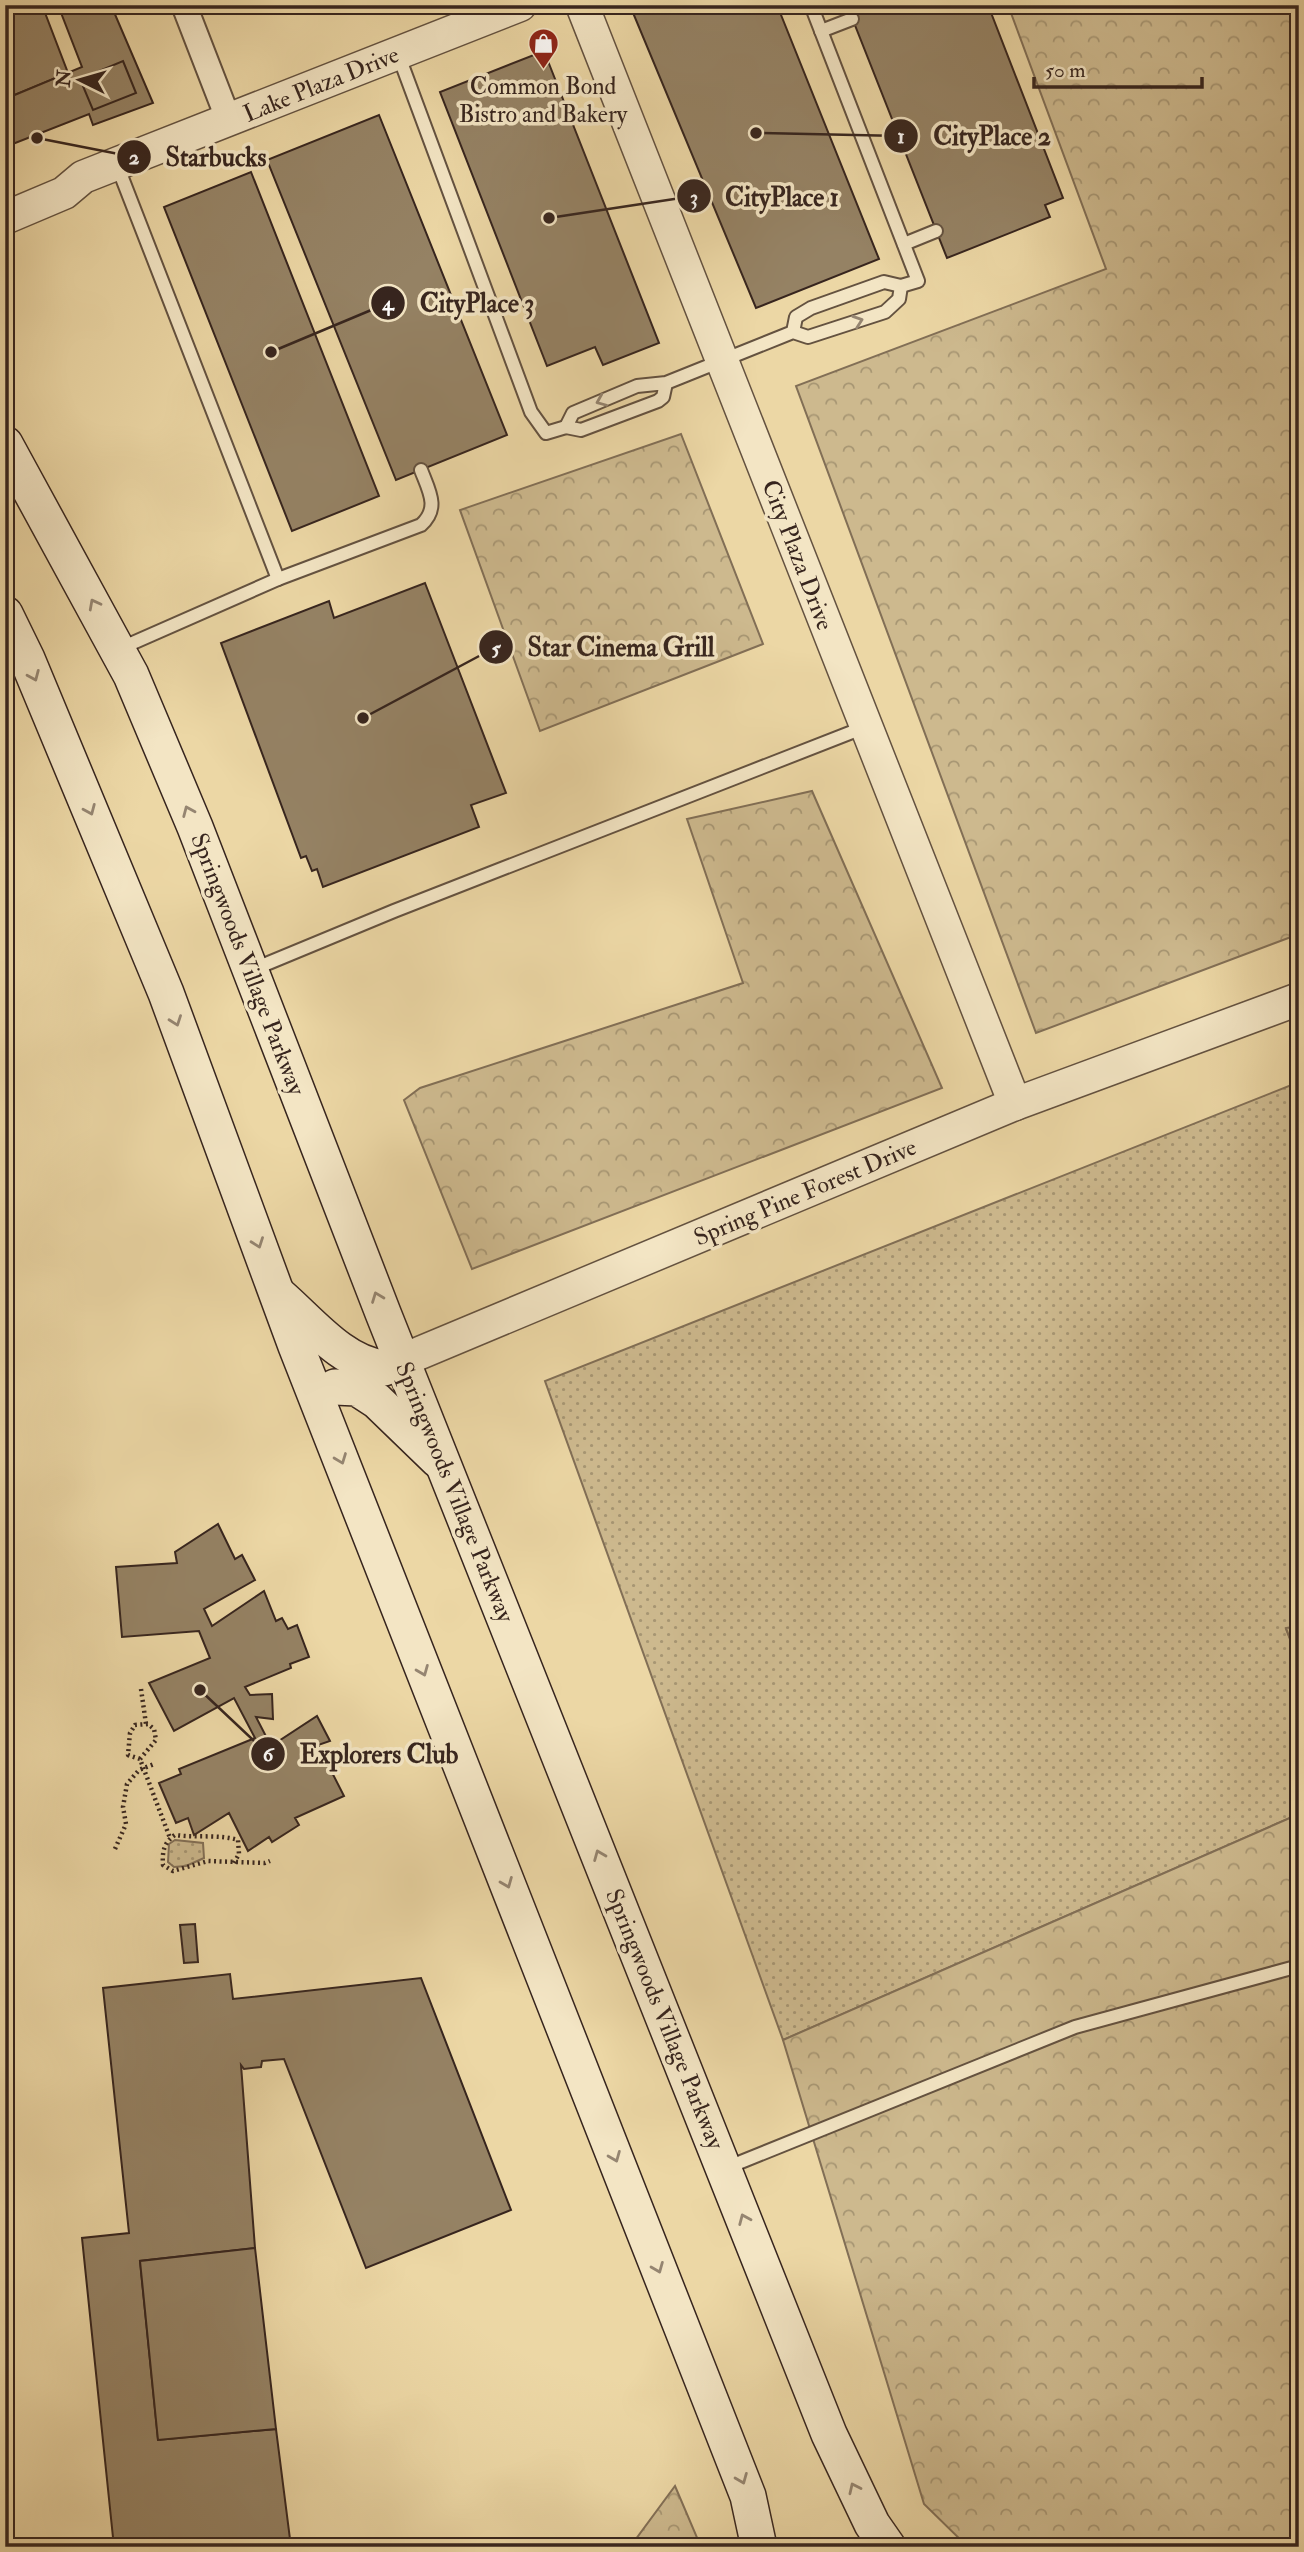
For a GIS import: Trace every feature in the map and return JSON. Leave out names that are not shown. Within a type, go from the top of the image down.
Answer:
[{"type":"main road","name":"Springwoods Village Parkway","points":[[5,444],[118,650],[190,814],[251,971],[394,1364],[446,1467],[830,2434],[872,2524],[888,2547]]},
{"type":"main road","points":[[5,614],[27,659],[166,993],[277,1294],[326,1391],[748,2496],[759,2547]]},
{"type":"main road","points":[[277,1294],[347,1354],[366,1366],[394,1364]]},
{"type":"main road","points":[[326,1391],[357,1388],[377,1401],[446,1467]]},
{"type":"street","points":[[184,5],[229,121]]},
{"type":"street","name":"Lake Plaza Drive","points":[[5,218],[64,193],[83,177],[520,5]]},
{"type":"street","name":"City Plaza Drive","points":[[582,5],[1015,1104]]},
{"type":"street","name":"Lake Plaza Drive","points":[[5,196],[59,177],[83,177]]},
{"type":"street","name":"Spring Pine Forest Drive","points":[[326,1391],[1015,1104],[1299,999]]},
{"type":"lane","points":[[793,331],[796,317],[811,308],[884,282],[901,286],[918,281],[811,5]]},
{"type":"lane","points":[[821,31],[852,19]]},
{"type":"lane","points":[[398,54],[531,412],[546,433],[566,427],[581,429],[658,401],[663,397],[666,383]]},
{"type":"lane","points":[[117,164],[278,579]]},
{"type":"lane","points":[[904,244],[936,231]]},
{"type":"lane","points":[[566,427],[573,412],[637,386],[666,383],[793,331],[808,337],[885,312],[899,299],[901,286]]},
{"type":"lane","points":[[118,650],[278,579],[421,525],[431,516],[433,503],[421,470]]},
{"type":"lane","points":[[251,971],[394,911],[866,727]]},
{"type":"lane","points":[[725,2169],[1076,2027],[1299,1966]]},
{"type":"path","points":[[141,1689],[146,1724]]},
{"type":"path","points":[[146,1724],[154,1729],[157,1735],[152,1747],[140,1759],[128,1755],[127,1747],[135,1725],[146,1724]]},
{"type":"path","points":[[140,1759],[170,1838]]},
{"type":"path","points":[[114,1849],[126,1824],[123,1807],[127,1784],[143,1768],[154,1764]]},
{"type":"path","points":[[234,1863],[239,1854],[238,1840],[175,1835],[165,1846],[163,1865],[173,1871],[208,1861],[234,1863],[270,1861]]},
{"type":"green space","points":[[1008,5],[1299,5],[1299,934],[1036,1033],[796,386],[1106,269]]},
{"type":"green space","points":[[681,434],[763,644],[540,731],[460,510]]},
{"type":"green space","points":[[812,791],[942,1088],[472,1269],[404,1100],[420,1088],[743,983],[687,819]]},
{"type":"green space","points":[[1299,1082],[1299,1626],[1286,1629],[1299,1662],[1299,1814],[783,2040],[545,1381]]},
{"type":"green space","points":[[1299,1626],[1299,1662],[1286,1628]]},
{"type":"green space","points":[[1299,1814],[1299,2547],[968,2547],[924,2504],[783,2040]]},
{"type":"green space","points":[[175,1840],[203,1843],[204,1858],[186,1866],[174,1867],[168,1862],[169,1844]]},
{"type":"green space","points":[[675,2486],[701,2547],[630,2547]]},
{"type":"building","points":[[5,5],[42,5],[68,73],[5,99]]},
{"type":"building","points":[[58,5],[111,5],[153,103],[93,125],[89,114],[5,147],[5,99],[82,67]]},
{"type":"building","points":[[638,5],[777,5],[879,259],[756,308],[631,8]]},
{"type":"building","points":[[847,5],[988,5],[1063,198],[1045,205],[1050,217],[947,258]]},
{"type":"building","points":[[544,51],[659,343],[603,365],[595,347],[547,366],[440,92]]},
{"type":"building","points":[[123,61],[136,93],[93,110],[80,79]]},
{"type":"building","points":[[379,115],[507,435],[396,480],[267,160]]},
{"type":"building","points":[[251,172],[379,496],[292,531],[164,207]]},
{"type":"building","points":[[425,583],[506,793],[471,805],[479,827],[323,887],[317,869],[312,871],[306,856],[301,858],[221,643],[329,601],[334,618]]},
{"type":"building","points":[[218,1524],[235,1559],[242,1555],[255,1580],[204,1609],[212,1626],[264,1591],[276,1621],[282,1618],[288,1629],[297,1625],[309,1657],[290,1664],[291,1668],[245,1687],[250,1695],[272,1694],[273,1719],[256,1717],[271,1746],[317,1716],[330,1741],[318,1745],[344,1796],[295,1818],[299,1825],[272,1842],[269,1837],[248,1851],[229,1813],[194,1835],[188,1818],[176,1823],[159,1783],[181,1774],[179,1769],[255,1738],[234,1698],[174,1731],[149,1683],[210,1658],[199,1631],[122,1637],[116,1567],[177,1563],[175,1552]]},
{"type":"building","points":[[195,1924],[198,1962],[184,1963],[180,1925]]},
{"type":"building","points":[[230,1974],[233,1999],[421,1978],[511,2210],[366,2268],[284,2059],[262,2061],[261,2067],[244,2069],[241,2065],[255,2248],[140,2261],[158,2440],[276,2429],[291,2547],[114,2547],[82,2238],[129,2233],[103,1988]]},
{"type":"building","points":[[255,2248],[276,2429],[158,2440],[140,2261]]},
{"type":"place","name":"Common Bond Bistro and Bakery","points":[[543,71]]},
{"type":"place","name":"CityPlace 2","points":[[756,133]]},
{"type":"place","name":"Starbucks","points":[[37,138]]},
{"type":"place","name":"CityPlace 1","points":[[549,218]]},
{"type":"place","name":"CityPlace 3","points":[[271,352]]},
{"type":"place","name":"Star Cinema Grill","points":[[363,718]]},
{"type":"place","name":"Explorers Club","points":[[200,1690]]}]
